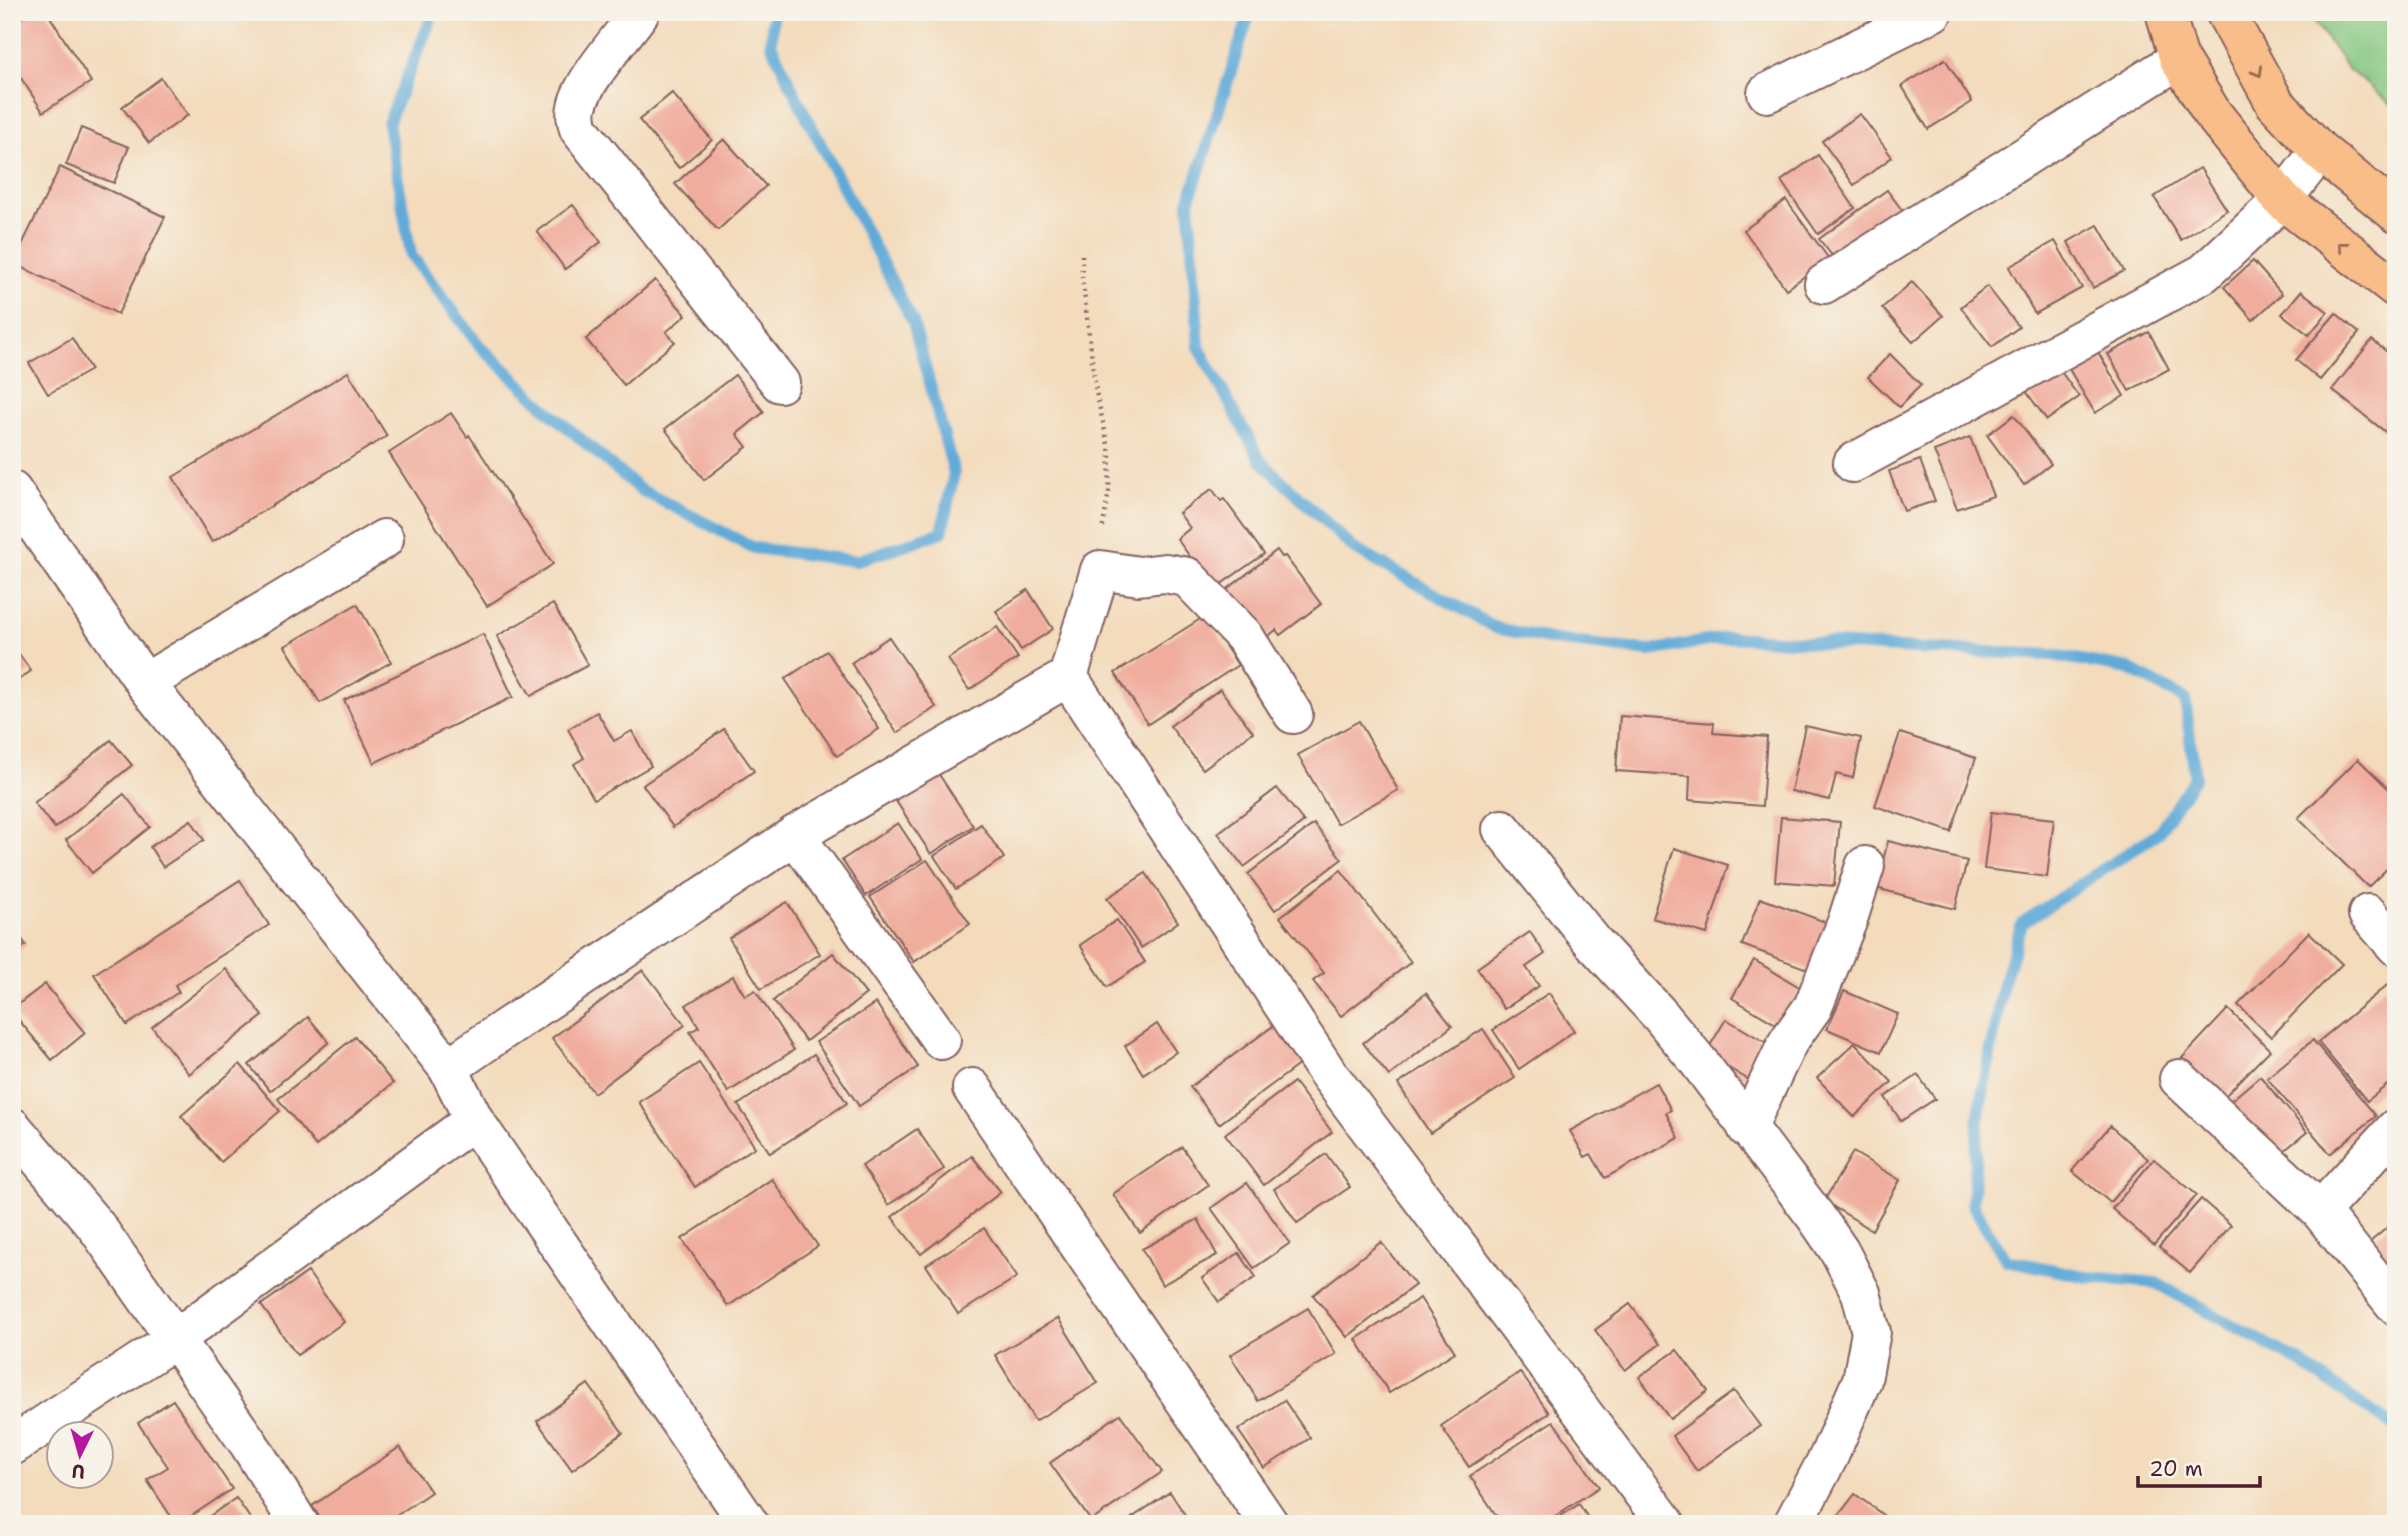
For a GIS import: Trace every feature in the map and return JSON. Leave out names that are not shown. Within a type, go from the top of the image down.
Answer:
[{"type":"main road","points":[[2165,12],[2179,59],[2212,113],[2281,200],[2396,288]]},
{"type":"main road","points":[[2225,12],[2275,103],[2320,151],[2396,212]]},
{"type":"street","points":[[640,12],[591,79],[578,104],[576,117],[579,129],[780,383]]},
{"type":"street","points":[[1767,93],[1933,12]]},
{"type":"street","points":[[1824,284],[2179,59]]},
{"type":"street","points":[[1853,463],[2204,273],[2281,200],[2320,151]]},
{"type":"street","points":[[12,491],[145,683],[448,1068],[474,1120],[749,1524]]},
{"type":"street","points":[[145,683],[384,539]]},
{"type":"street","points":[[448,1068],[795,835],[1068,677],[1100,570],[1139,576],[1165,573],[1187,578],[1244,636],[1293,714]]},
{"type":"street","points":[[1068,677],[1327,1072],[1666,1524]]},
{"type":"street","points":[[1502,829],[1592,942],[1660,1015],[1698,1061],[1816,1217],[1840,1252],[1861,1293],[1871,1332],[1862,1380],[1829,1456],[1793,1524]]},
{"type":"street","points":[[795,835],[942,1040]]},
{"type":"street","points":[[1747,1128],[1788,1042],[1813,1007],[1847,922],[1865,866]]},
{"type":"street","points":[[2368,914],[2396,946]]},
{"type":"street","points":[[2179,1079],[2320,1211],[2396,1306]]},
{"type":"street","points":[[972,1088],[1269,1524]]},
{"type":"street","points":[[12,1446],[175,1339],[474,1120]]},
{"type":"street","points":[[12,1127],[96,1226],[249,1444],[299,1524]]},
{"type":"street","points":[[2320,1211],[2396,1128]]},
{"type":"path","points":[[1082,255],[1096,392],[1110,453],[1100,570]]},
{"type":"green space","points":[[2308,12],[2396,12],[2396,108],[2348,69]]},
{"type":"building","points":[[31,12],[47,12],[91,82],[43,112],[12,64],[12,24]]},
{"type":"building","points":[[1945,59],[1972,102],[1928,129],[1902,86]]},
{"type":"building","points":[[161,78],[188,115],[149,143],[122,107]]},
{"type":"building","points":[[672,93],[712,140],[679,168],[639,120]]},
{"type":"building","points":[[1860,114],[1892,157],[1854,185],[1822,141]]},
{"type":"building","points":[[81,128],[129,147],[114,183],[66,165]]},
{"type":"building","points":[[724,139],[766,186],[718,230],[675,184]]},
{"type":"building","points":[[1818,155],[1855,208],[1818,234],[1781,181]]},
{"type":"building","points":[[60,167],[165,217],[118,314],[13,263]]},
{"type":"building","points":[[2200,168],[2227,210],[2181,240],[2154,197]]},
{"type":"building","points":[[1887,190],[1905,214],[1838,263],[1819,239]]},
{"type":"building","points":[[1786,200],[1829,259],[1786,289],[1744,230]]},
{"type":"building","points":[[573,205],[601,242],[565,269],[537,231]]},
{"type":"building","points":[[2098,225],[2124,271],[2093,288],[2068,242]]},
{"type":"building","points":[[2055,241],[2082,288],[2035,314],[2009,267]]},
{"type":"building","points":[[2253,261],[2282,294],[2253,320],[2224,287]]},
{"type":"building","points":[[655,280],[686,315],[666,332],[675,342],[624,385],[586,339]]},
{"type":"building","points":[[1912,282],[1943,316],[1913,342],[1882,308]]},
{"type":"building","points":[[1987,286],[2019,327],[1992,347],[1961,307]]},
{"type":"building","points":[[2301,291],[2328,312],[2309,335],[2282,314]]},
{"type":"building","points":[[2336,313],[2359,333],[2320,380],[2296,360]]},
{"type":"building","points":[[2149,332],[2169,369],[2129,391],[2108,354]]},
{"type":"building","points":[[72,338],[91,370],[48,394],[29,363]]},
{"type":"building","points":[[2372,340],[2396,359],[2396,432],[2392,437],[2332,390]]},
{"type":"building","points":[[2092,342],[2124,396],[2095,413],[2063,359]]},
{"type":"building","points":[[1890,354],[1921,385],[1899,407],[1868,377]]},
{"type":"building","points":[[2057,366],[2079,397],[2047,420],[2025,390]]},
{"type":"building","points":[[348,372],[387,436],[212,542],[173,477]]},
{"type":"building","points":[[735,375],[764,412],[737,434],[747,447],[704,480],[665,429]]},
{"type":"building","points":[[451,413],[467,437],[469,435],[553,564],[487,606],[389,453]]},
{"type":"building","points":[[2014,415],[2051,464],[2024,485],[1987,435]]},
{"type":"building","points":[[1970,437],[1993,496],[1957,509],[1934,451]]},
{"type":"building","points":[[1920,460],[1935,501],[1904,511],[1889,471]]},
{"type":"building","points":[[1212,489],[1221,501],[1224,499],[1264,554],[1214,589],[1177,539],[1190,528],[1179,513]]},
{"type":"building","points":[[1277,550],[1282,557],[1285,556],[1321,604],[1280,635],[1276,630],[1262,641],[1224,592]]},
{"type":"building","points":[[1028,590],[1053,629],[1021,650],[996,611]]},
{"type":"building","points":[[357,604],[391,662],[320,703],[285,646]]},
{"type":"building","points":[[553,604],[588,665],[531,696],[497,636]]},
{"type":"building","points":[[1205,616],[1238,665],[1148,724],[1115,673]]},
{"type":"building","points":[[997,627],[1018,658],[969,690],[948,659]]},
{"type":"building","points":[[483,634],[513,697],[374,763],[344,700]]},
{"type":"building","points":[[889,637],[936,707],[897,733],[851,663]]},
{"type":"building","points":[[12,644],[31,671],[12,684]]},
{"type":"building","points":[[827,651],[879,729],[837,756],[785,679]]},
{"type":"building","points":[[1220,689],[1253,732],[1203,769],[1170,726]]},
{"type":"building","points":[[597,712],[614,741],[632,731],[651,766],[594,799],[574,764],[584,758],[568,729]]},
{"type":"building","points":[[1620,716],[1714,723],[1713,733],[1767,737],[1762,806],[1689,800],[1690,776],[1616,771]]},
{"type":"building","points":[[1359,721],[1398,790],[1337,824],[1298,755]]},
{"type":"building","points":[[1805,726],[1861,738],[1853,778],[1836,774],[1830,800],[1791,791]]},
{"type":"building","points":[[724,729],[754,771],[673,827],[643,785]]},
{"type":"building","points":[[1900,733],[1976,758],[1951,832],[1875,806]]},
{"type":"building","points":[[111,740],[132,765],[55,828],[34,803]]},
{"type":"building","points":[[2358,759],[2396,796],[2396,860],[2368,887],[2298,818]]},
{"type":"building","points":[[936,770],[973,826],[931,854],[894,798]]},
{"type":"building","points":[[1277,788],[1304,822],[1244,867],[1218,833]]},
{"type":"building","points":[[124,794],[150,827],[92,873],[66,840]]},
{"type":"building","points":[[1991,812],[2054,819],[2047,877],[1984,869]]},
{"type":"building","points":[[1781,817],[1840,822],[1834,886],[1775,881]]},
{"type":"building","points":[[191,820],[204,840],[163,867],[150,847]]},
{"type":"building","points":[[898,823],[922,859],[866,896],[842,860]]},
{"type":"building","points":[[981,824],[1004,858],[956,889],[934,856]]},
{"type":"building","points":[[1314,824],[1342,859],[1275,910],[1248,874]]},
{"type":"building","points":[[1888,841],[1967,861],[1955,909],[1876,888]]},
{"type":"building","points":[[1674,848],[1728,865],[1707,934],[1652,918]]},
{"type":"building","points":[[927,860],[970,924],[914,962],[870,897]]},
{"type":"building","points":[[1341,870],[1411,962],[1341,1016],[1313,981],[1324,973],[1280,917]]},
{"type":"building","points":[[1146,873],[1178,922],[1141,948],[1107,898]]},
{"type":"building","points":[[240,880],[269,925],[175,985],[179,992],[127,1025],[94,974]]},
{"type":"building","points":[[1760,898],[1828,923],[1810,970],[1742,945]]},
{"type":"building","points":[[787,902],[820,954],[761,989],[729,938]]},
{"type":"building","points":[[1117,920],[1145,962],[1107,987],[1080,945]]},
{"type":"building","points":[[12,926],[26,945],[12,955]]},
{"type":"building","points":[[1530,932],[1545,954],[1526,967],[1539,986],[1504,1009],[1477,968]]},
{"type":"building","points":[[2309,932],[2342,964],[2271,1037],[2238,1005]]},
{"type":"building","points":[[833,953],[866,994],[806,1041],[773,1001]]},
{"type":"building","points":[[1754,960],[1801,988],[1779,1026],[1732,998]]},
{"type":"building","points":[[226,969],[263,1016],[189,1074],[152,1027]]},
{"type":"building","points":[[643,970],[685,1025],[594,1093],[552,1038]]},
{"type":"building","points":[[733,976],[745,996],[755,990],[794,1050],[728,1092],[690,1032],[699,1027],[686,1005]]},
{"type":"building","points":[[2391,982],[2396,988],[2396,1078],[2367,1101],[2318,1042]]},
{"type":"building","points":[[45,984],[85,1033],[52,1060],[12,1012],[12,1009]]},
{"type":"building","points":[[1844,991],[1898,1014],[1881,1052],[1827,1029]]},
{"type":"building","points":[[1426,993],[1452,1026],[1389,1076],[1363,1043]]},
{"type":"building","points":[[1549,993],[1574,1031],[1519,1069],[1493,1030]]},
{"type":"building","points":[[876,1003],[918,1067],[859,1106],[816,1042]]},
{"type":"building","points":[[2228,1009],[2270,1050],[2222,1099],[2181,1059]]},
{"type":"building","points":[[308,1017],[329,1042],[270,1091],[249,1065]]},
{"type":"building","points":[[1726,1019],[1775,1048],[1754,1083],[1705,1054]]},
{"type":"building","points":[[1157,1024],[1176,1052],[1143,1074],[1125,1046]]},
{"type":"building","points":[[1276,1024],[1304,1061],[1219,1124],[1190,1087]]},
{"type":"building","points":[[1483,1029],[1515,1078],[1430,1133],[1398,1084]]},
{"type":"building","points":[[355,1037],[393,1083],[316,1146],[278,1099]]},
{"type":"building","points":[[2313,1040],[2376,1116],[2330,1154],[2267,1078]]},
{"type":"building","points":[[1855,1043],[1892,1082],[1854,1117],[1817,1078]]},
{"type":"building","points":[[814,1054],[847,1103],[770,1153],[738,1105]]},
{"type":"building","points":[[699,1063],[755,1147],[695,1187],[639,1102]]},
{"type":"building","points":[[240,1064],[280,1111],[221,1162],[181,1116]]},
{"type":"building","points":[[1918,1075],[1935,1099],[1901,1121],[1885,1097]]},
{"type":"building","points":[[2260,1076],[2307,1132],[2275,1158],[2228,1103]]},
{"type":"building","points":[[1294,1082],[1332,1132],[1264,1185],[1225,1134]]},
{"type":"building","points":[[1656,1083],[1671,1110],[1666,1113],[1679,1138],[1605,1178],[1591,1154],[1585,1157],[1570,1131]]},
{"type":"building","points":[[2110,1126],[2148,1159],[2110,1202],[2072,1171]]},
{"type":"building","points":[[917,1129],[944,1169],[888,1205],[862,1166]]},
{"type":"building","points":[[1182,1147],[1208,1185],[1140,1233],[1113,1194]]},
{"type":"building","points":[[1853,1152],[1900,1180],[1872,1230],[1824,1201]]},
{"type":"building","points":[[1326,1154],[1350,1187],[1297,1223],[1274,1189]]},
{"type":"building","points":[[972,1156],[1001,1192],[921,1254],[892,1217]]},
{"type":"building","points":[[2154,1159],[2197,1195],[2154,1245],[2112,1209]]},
{"type":"building","points":[[772,1179],[818,1246],[728,1306],[682,1239]]},
{"type":"building","points":[[1247,1183],[1290,1243],[1254,1268],[1211,1208]]},
{"type":"building","points":[[2201,1199],[2231,1225],[2190,1273],[2159,1247]]},
{"type":"building","points":[[1198,1219],[1217,1255],[1162,1285],[1142,1249]]},
{"type":"building","points":[[2396,1220],[2396,1285],[2363,1248]]},
{"type":"building","points":[[984,1228],[1017,1277],[958,1314],[926,1265]]},
{"type":"building","points":[[1381,1242],[1415,1285],[1347,1337],[1313,1295]]},
{"type":"building","points":[[1239,1253],[1256,1277],[1219,1302],[1202,1278]]},
{"type":"building","points":[[308,1272],[344,1322],[297,1355],[261,1305]]},
{"type":"building","points":[[1420,1298],[1455,1352],[1389,1393],[1356,1339]]},
{"type":"building","points":[[1630,1304],[1660,1344],[1625,1370],[1595,1330]]},
{"type":"building","points":[[1308,1308],[1336,1354],[1258,1401],[1230,1355]]},
{"type":"building","points":[[1058,1318],[1098,1383],[1035,1421],[995,1355]]},
{"type":"building","points":[[1677,1350],[1708,1391],[1670,1419],[1639,1377]]},
{"type":"building","points":[[1520,1372],[1549,1413],[1469,1467],[1441,1426]]},
{"type":"building","points":[[588,1384],[623,1433],[572,1470],[537,1421]]},
{"type":"building","points":[[1734,1391],[1760,1426],[1697,1471],[1672,1436]]},
{"type":"building","points":[[173,1400],[232,1489],[179,1524],[176,1524],[147,1480],[168,1467],[138,1423]]},
{"type":"building","points":[[1284,1400],[1310,1438],[1264,1468],[1238,1430]]},
{"type":"building","points":[[1120,1414],[1162,1472],[1091,1521],[1050,1463]]},
{"type":"building","points":[[1553,1421],[1599,1487],[1543,1524],[1502,1524],[1470,1476]]},
{"type":"building","points":[[400,1447],[431,1492],[384,1524],[324,1524],[312,1506]]},
{"type":"building","points":[[1170,1492],[1191,1524],[1123,1524]]},
{"type":"building","points":[[1855,1494],[1895,1524],[1832,1524]]},
{"type":"building","points":[[236,1498],[254,1524],[212,1524],[207,1518]]},
{"type":"building","points":[[1579,1504],[1592,1524],[1549,1524]]},
{"type":"waterway","points":[[434,12],[388,123],[411,255],[479,345],[554,416],[639,489],[754,548],[857,561],[942,532],[954,473],[913,322],[771,44],[773,12]]},
{"type":"waterway","points":[[1250,12],[1189,202],[1199,347],[1261,461],[1353,548],[1496,628],[1554,640],[1649,651],[1731,637],[2053,655],[2129,669],[2185,699],[2195,777],[2158,833],[2022,923],[2002,988],[1979,1114],[1972,1204],[2006,1260],[2088,1277],[2156,1283],[2296,1360],[2396,1428]]}]
